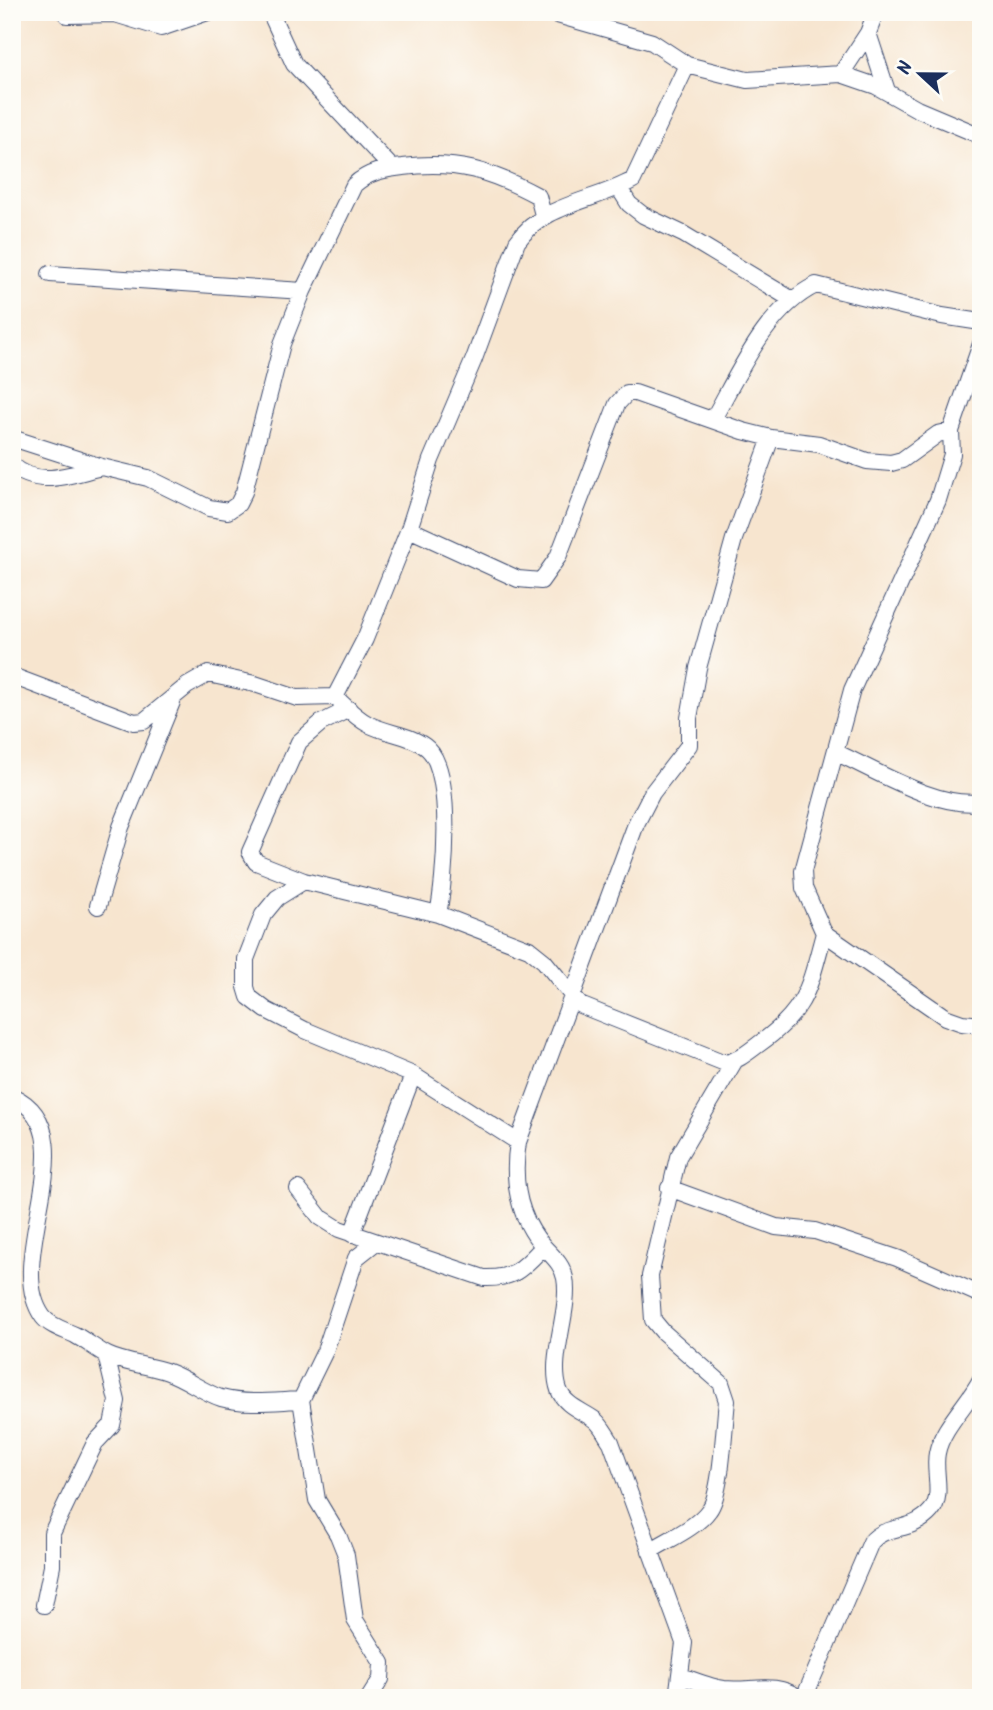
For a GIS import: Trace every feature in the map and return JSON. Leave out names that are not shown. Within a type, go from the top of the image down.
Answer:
[{"type":"street","points":[[67,15],[115,14],[161,28],[208,12]]},
{"type":"street","points":[[270,12],[295,64],[392,168]]},
{"type":"street","points":[[547,12],[652,42],[687,65],[747,80],[841,74],[887,91],[917,108],[981,136]]},
{"type":"street","points":[[841,74],[868,33],[876,12]]},
{"type":"street","points":[[868,33],[887,91]]},
{"type":"street","points":[[335,697],[365,639],[409,529],[431,460],[474,359],[509,257],[525,230],[543,215],[620,188],[639,173],[675,85],[687,65]]},
{"type":"street","points":[[12,438],[103,467],[148,478],[219,512],[228,511],[238,504],[244,492],[271,379],[303,291],[354,186],[365,175],[392,168],[454,164],[471,167],[538,196],[543,205],[543,215]]},
{"type":"street","points":[[620,188],[629,204],[643,215],[683,233],[791,299]]},
{"type":"street","points":[[50,274],[303,291]]},
{"type":"street","points":[[713,419],[744,365],[791,299],[816,285],[942,316],[981,322]]},
{"type":"street","points":[[981,344],[951,431],[952,454],[938,500],[852,690],[803,871],[804,888],[824,933],[945,1017],[962,1023],[981,1025]]},
{"type":"street","points":[[409,529],[518,579],[541,581],[558,557],[622,397],[635,393],[771,438],[818,444],[867,461],[891,463],[902,460],[938,435],[951,431]]},
{"type":"street","points":[[672,1696],[682,1676],[684,1643],[611,1442],[597,1422],[568,1403],[560,1392],[558,1370],[566,1287],[558,1261],[529,1228],[515,1177],[518,1142],[636,824],[652,793],[690,745],[689,718],[698,668],[734,539],[771,438]]},
{"type":"street","points":[[12,465],[34,479],[56,478],[103,467]]},
{"type":"street","points":[[12,676],[134,722],[144,721],[201,676],[216,674],[297,698],[335,697],[367,724],[420,744],[435,758],[441,782],[447,855],[438,914]]},
{"type":"street","points":[[98,905],[121,827],[174,696]]},
{"type":"street","points":[[348,709],[321,723],[299,742],[250,852],[256,862],[304,881],[438,914],[529,949],[544,961],[571,997],[586,1009],[718,1062],[734,1062]]},
{"type":"street","points":[[837,753],[926,793],[969,804],[981,802]]},
{"type":"street","points":[[304,881],[277,898],[264,915],[246,959],[246,987],[249,997],[266,1010],[305,1030],[413,1075],[518,1142]]},
{"type":"street","points":[[650,1551],[697,1522],[715,1500],[727,1401],[721,1383],[653,1320],[650,1276],[669,1188],[678,1157],[734,1062],[786,1024],[797,1011],[806,992],[824,933]]},
{"type":"street","points":[[352,1234],[413,1075]]},
{"type":"street","points":[[12,1096],[29,1107],[41,1123],[41,1196],[29,1237],[25,1265],[34,1306],[45,1320],[106,1355],[169,1373],[219,1397],[255,1402],[301,1400]]},
{"type":"street","points":[[669,1188],[776,1227],[815,1231],[884,1253],[981,1295]]},
{"type":"street","points":[[298,1189],[320,1217],[352,1234],[484,1278],[502,1279],[519,1272],[543,1247]]},
{"type":"street","points":[[369,1698],[381,1679],[382,1663],[355,1620],[346,1555],[338,1535],[317,1500],[301,1400],[325,1351],[356,1258],[375,1243]]},
{"type":"street","points":[[44,1605],[52,1566],[51,1533],[95,1443],[112,1425],[117,1402],[106,1355]]},
{"type":"street","points":[[682,1676],[723,1689],[775,1687],[789,1690],[801,1698],[871,1542],[884,1531],[916,1525],[933,1509],[937,1495],[936,1454],[948,1430],[976,1403],[981,1379]]}]
